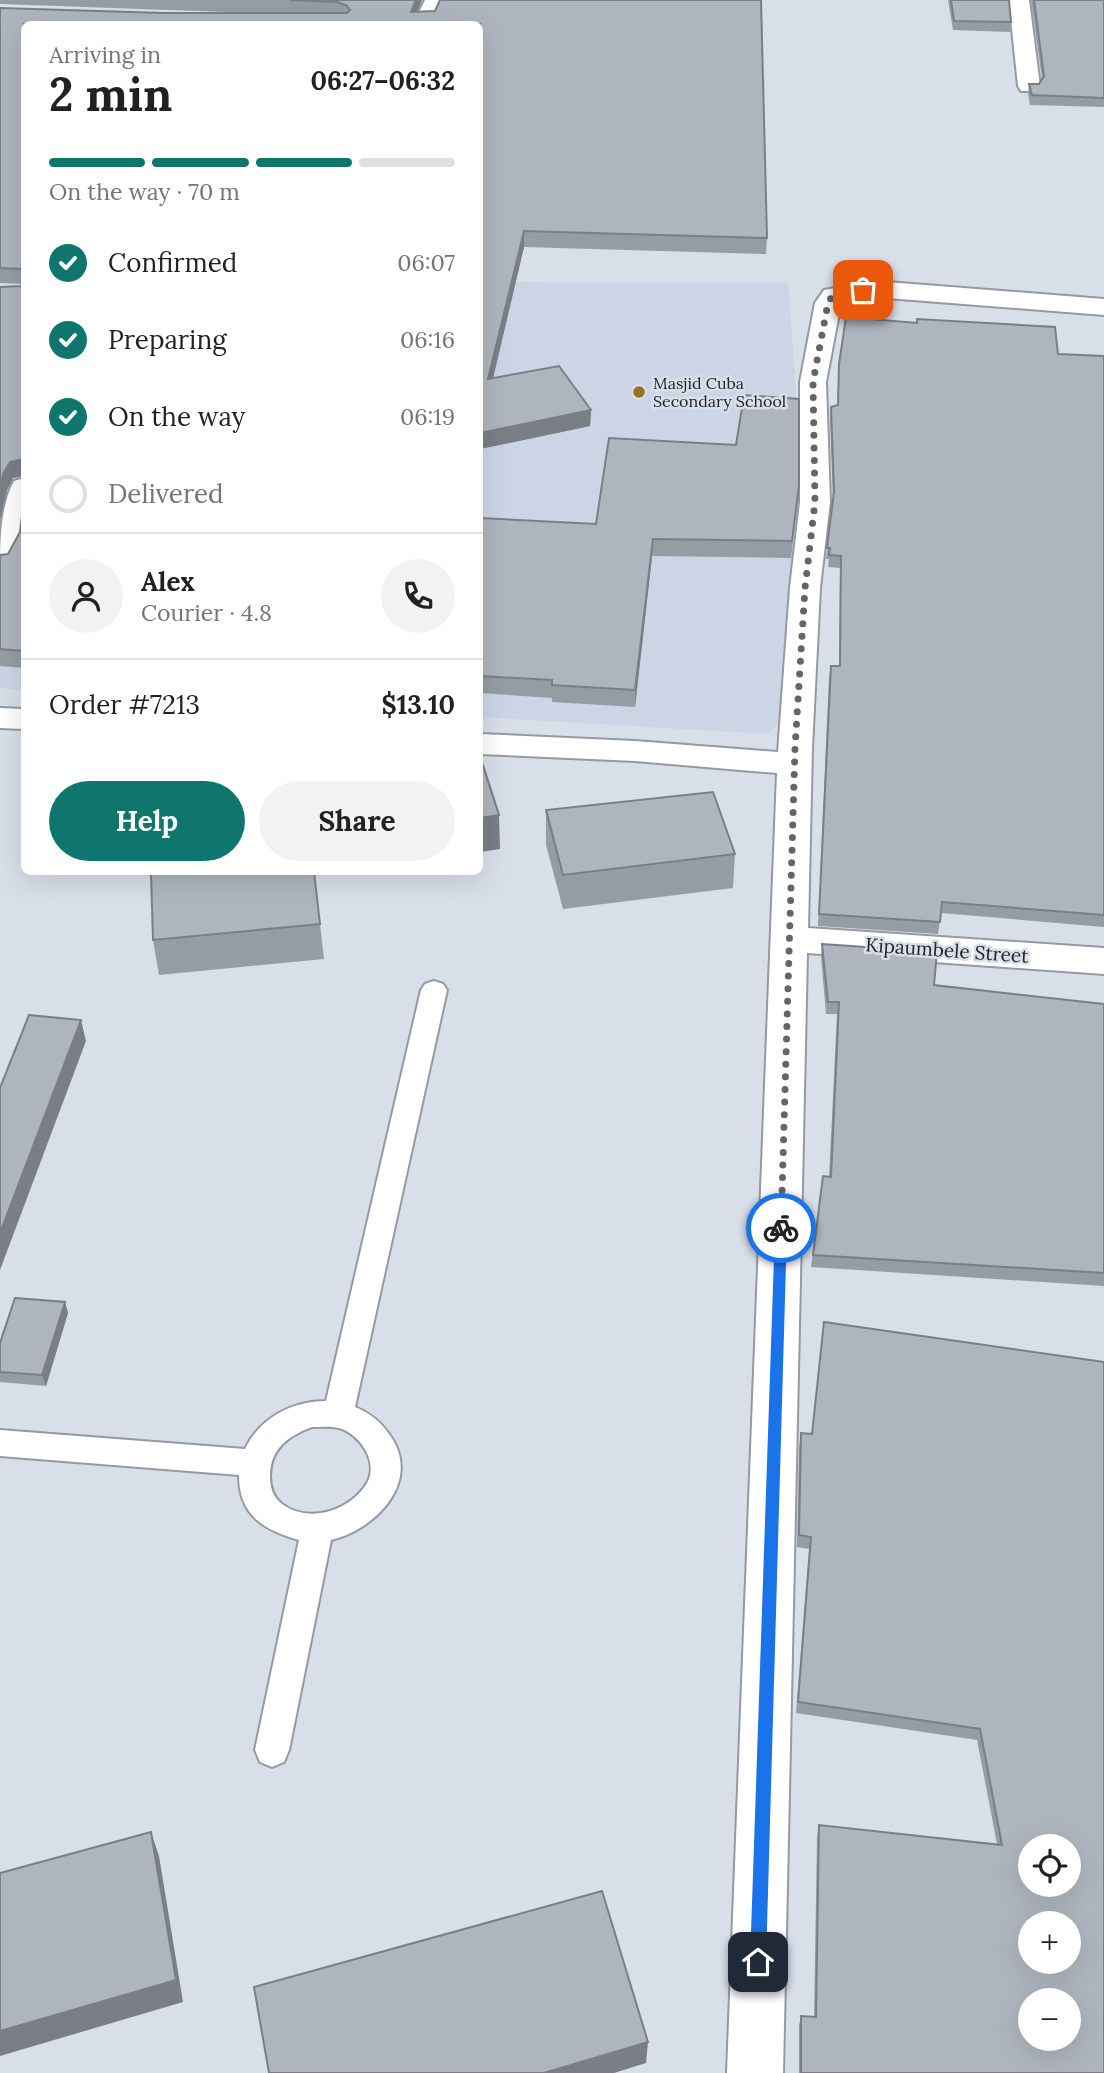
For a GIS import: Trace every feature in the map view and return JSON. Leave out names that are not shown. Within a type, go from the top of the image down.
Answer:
[{"type":"street","points":[[424,21],[435,0]]},
{"type":"street","points":[[995,1],[1019,1],[1029,86]]},
{"type":"street","points":[[755,2073],[795,764],[805,588],[815,502],[813,382],[828,303],[833,295],[874,289],[1104,307]]},
{"type":"street","points":[[0,562],[21,496]]},
{"type":"street","points":[[0,718],[21,719]]},
{"type":"street","points":[[483,744],[635,751],[795,764]]},
{"type":"street","name":"Kipaumbele Street","points":[[790,939],[1104,961]]},
{"type":"lane","points":[[338,1415],[434,990]]},
{"type":"lane","points":[[311,1415],[338,1415],[362,1424],[379,1442],[387,1464],[382,1487],[368,1508],[344,1523],[317,1529],[294,1526],[274,1517],[260,1501],[253,1482],[254,1463],[266,1440],[286,1424],[311,1415]]},
{"type":"lane","points":[[0,1443],[254,1463]]},
{"type":"lane","points":[[272,1750],[317,1529]]},
{"type":"shaded area","points":[[483,282],[788,283],[799,432],[796,670],[789,711],[769,734],[483,717]]},
{"type":"shaded area","points":[[21,577],[21,690],[0,688],[0,616]]},
{"type":"building","points":[[290,0],[416,0],[411,12],[435,11],[440,0],[761,0],[767,238],[524,231],[488,379],[559,366],[591,410],[483,432],[483,21],[21,21],[21,269],[0,268],[0,8],[163,13],[347,13],[350,10],[346,5],[337,2]]},
{"type":"building","points":[[951,0],[1009,0],[1011,22],[954,21]]},
{"type":"building","points":[[1034,0],[1104,0],[1104,98],[1032,95],[1029,84],[1039,84],[1044,76]]},
{"type":"building","points":[[21,286],[21,459],[10,462],[3,474],[0,488],[0,287]]},
{"type":"building","points":[[846,317],[917,323],[917,319],[1055,327],[1058,354],[1104,356],[1104,915],[942,902],[940,922],[819,914],[831,666],[840,666],[841,556],[829,555],[830,548],[827,548],[834,491],[831,407],[838,405],[839,364]]},
{"type":"building","points":[[744,395],[799,399],[799,485],[792,541],[653,539],[635,690],[552,685],[552,680],[483,676],[483,518],[596,524],[609,438],[736,445]]},
{"type":"building","points":[[21,524],[21,651],[0,649],[0,555],[8,554],[20,532]]},
{"type":"building","points":[[483,765],[499,815],[483,818]]},
{"type":"building","points":[[713,792],[735,854],[563,875],[546,810]]},
{"type":"building","points":[[151,875],[314,875],[320,924],[153,940]]},
{"type":"building","points":[[822,944],[937,952],[934,985],[1104,1004],[1104,1273],[813,1255],[823,1176],[831,1177],[839,1002],[828,1002]]},
{"type":"building","points":[[29,1015],[81,1020],[0,1233],[0,1088]]},
{"type":"building","points":[[15,1298],[65,1302],[42,1375],[0,1372],[0,1343]]},
{"type":"building","points":[[824,1322],[1104,1362],[1104,2073],[801,2073],[801,2016],[816,2017],[819,1825],[1002,1845],[980,1729],[798,1702],[811,1537],[799,1535],[801,1433],[812,1434]]},
{"type":"building","points":[[151,1832],[176,1980],[0,2031],[0,1873]]},
{"type":"building","points":[[602,1891],[648,2042],[544,2073],[269,2073],[254,1987]]},
{"type":"way so far","points":[[781,1228],[795,748],[805,588],[815,502],[813,382],[828,303],[833,295],[863,290]]},
{"type":"place","name":"Masjid Cuba Secondary School","points":[[639,392]]},
{"type":"route","points":[[758,1962],[781,1228]]}]
